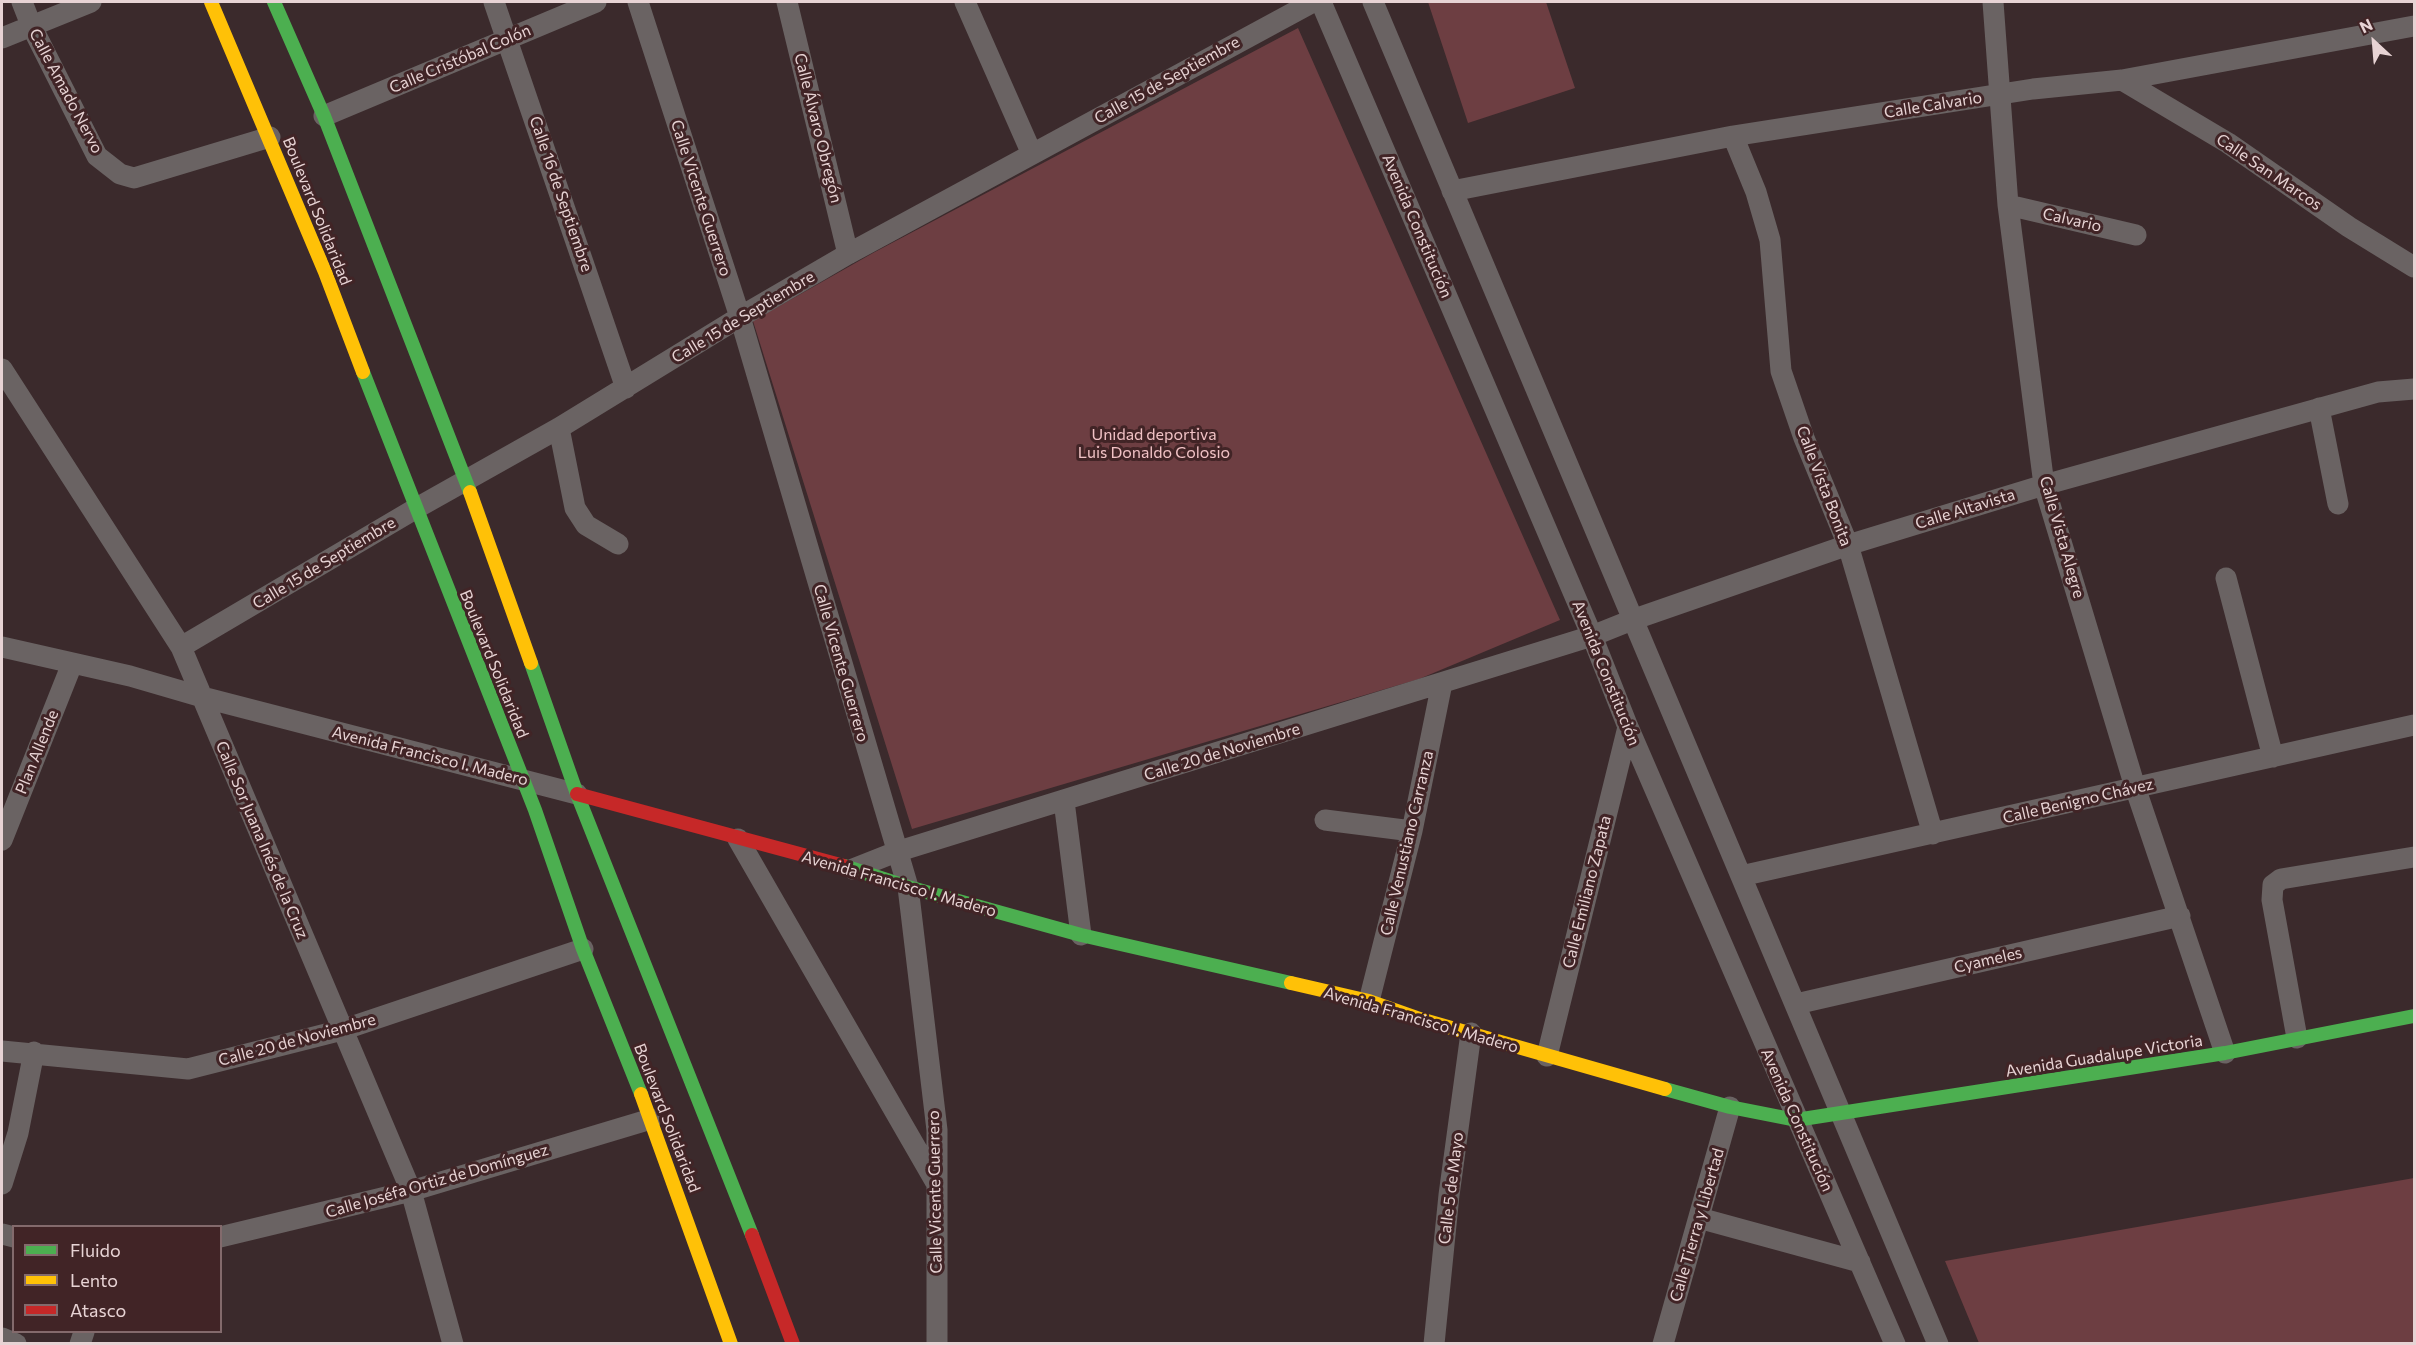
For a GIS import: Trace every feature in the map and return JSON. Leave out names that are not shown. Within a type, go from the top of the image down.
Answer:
[{"type":"main road","name":"Boulevard Solidaridad","points":[[212,2],[325,272],[415,509],[535,810],[583,949],[651,1119],[731,1344]]},
{"type":"main road","name":"Boulevard Solidaridad","points":[[274,2],[324,116],[466,481],[578,794],[728,1171],[794,1344]]},
{"type":"main road","name":"Avenida Francisco I. Madero","points":[[578,794],[853,869],[908,887],[1081,935],[1369,1001],[1420,1019],[1546,1056],[1730,1107],[1796,1120]]},
{"type":"main road","name":"Avenida Guadalupe Victoria","points":[[1796,1120],[2226,1053],[2415,1016]]},
{"type":"street","name":"Calle Amado Nervo","points":[[22,2],[97,156],[120,174],[134,178],[270,138]]},
{"type":"street","points":[[2,38],[31,24],[91,2]]},
{"type":"street","name":"Calle 16 de Septiembre","points":[[494,2],[626,388]]},
{"type":"street","name":"Calle Cristóbal Colón","points":[[324,116],[596,2]]},
{"type":"street","name":"Calle Vicente Guerrero","points":[[638,2],[740,317],[908,887],[937,1130],[935,1182],[937,1344]]},
{"type":"street","name":"Calle Álvaro Obregón","points":[[787,2],[848,254]]},
{"type":"street","points":[[965,2],[1032,154]]},
{"type":"street","name":"Calle 15 de Septiembre","points":[[182,647],[415,509],[559,428],[848,254],[1313,2]]},
{"type":"street","name":"Avenida Constitución","points":[[1321,2],[1796,1120],[1895,1344]]},
{"type":"street","points":[[1373,2],[1938,1344]]},
{"type":"street","name":"Calle Vista Alegre","points":[[1993,2],[2008,205],[2044,485],[2135,787],[2226,1053]]},
{"type":"street","name":"Calle Calvario","points":[[1452,191],[1733,136],[2033,89],[2122,80],[2415,26]]},
{"type":"street","name":"Calle San Marcos","points":[[2122,80],[2228,143],[2349,226],[2415,267]]},
{"type":"street","name":"Calle Vista Bonita","points":[[1733,136],[1756,192],[1770,240],[1781,371],[1804,438],[1848,545],[1933,834]]},
{"type":"street","name":"Calvario","points":[[2008,205],[2136,235]]},
{"type":"street","name":"Calle Sor Juana Inés de la Cruz","points":[[2,369],[182,647],[411,1191],[453,1344]]},
{"type":"street","name":"Calle Altavista","points":[[1592,636],[1848,545],[2044,485],[2378,392],[2415,388]]},
{"type":"street","points":[[2319,408],[2338,504]]},
{"type":"street","points":[[559,428],[575,508],[586,525],[618,544]]},
{"type":"street","points":[[2226,578],[2273,757]]},
{"type":"street","name":"Calle 20 de Noviembre","points":[[853,869],[896,852],[1592,636]]},
{"type":"street","name":"Avenida Francisco I. Madero","points":[[2,647],[130,676],[202,697],[578,794]]},
{"type":"street","name":"Plan Allende","points":[[2,840],[72,664]]},
{"type":"street","name":"Calle Venustiano Carranza","points":[[1369,1001],[1412,831],[1442,683]]},
{"type":"street","name":"Calle Benigno Chávez","points":[[1741,876],[2415,725]]},
{"type":"street","name":"Calle Emiliano Zapata","points":[[1546,1056],[1628,727]]},
{"type":"street","points":[[1064,801],[1081,935]]},
{"type":"street","points":[[1325,820],[1412,831]]},
{"type":"street","points":[[738,839],[935,1182]]},
{"type":"street","points":[[2296,1038],[2272,900],[2273,885],[2281,879],[2415,857]]},
{"type":"street","name":"Cyameles","points":[[1796,1004],[2180,916]]},
{"type":"street","name":"Calle 20 de Noviembre","points":[[2,1050],[188,1069],[342,1030],[583,949]]},
{"type":"street","name":"Calle 5 de Mayo","points":[[1440,1342],[1449,1196],[1470,1033]]},
{"type":"street","points":[[2,1184],[18,1133],[34,1052]]},
{"type":"street","name":"Calle Tierra y Libertad","points":[[1663,1344],[1730,1107]]},
{"type":"street","name":"Calle Joséfa Ortiz de Domínguez","points":[[222,1237],[411,1191],[651,1119]]},
{"type":"street","points":[[1699,1218],[1860,1262]]},
{"type":"street","points":[[2,1338],[16,1344]]},
{"type":"green space","points":[[1428,2],[1546,2],[1575,88],[1468,123]]},
{"type":"green space","name":"Unidad deportiva Luis Donaldo Colosio","points":[[1298,28],[1560,620],[1419,679],[912,829],[753,321],[873,253]]},
{"type":"green space","points":[[2414,1178],[2414,1343],[1979,1343],[1945,1261]]},
{"type":"traffic: fast","points":[[274,2],[324,116],[470,492]]},
{"type":"traffic: fast","points":[[363,372],[535,810],[583,949],[641,1094]]},
{"type":"traffic: fast","points":[[531,663],[577,794],[752,1235]]},
{"type":"traffic: fast","points":[[844,866],[908,887],[1081,935],[1291,983]]},
{"type":"traffic: fast","points":[[1665,1089],[1730,1107],[1796,1120],[2225,1053],[2414,1016]]},
{"type":"traffic: slow","points":[[211,2],[325,272],[363,372]]},
{"type":"traffic: slow","points":[[470,492],[531,663]]},
{"type":"traffic: slow","points":[[1291,983],[1369,1001],[1420,1019],[1665,1089]]},
{"type":"traffic: slow","points":[[641,1094],[731,1344]]},
{"type":"traffic: jam","points":[[577,794],[844,866]]},
{"type":"traffic: jam","points":[[752,1235],[793,1344]]}]
